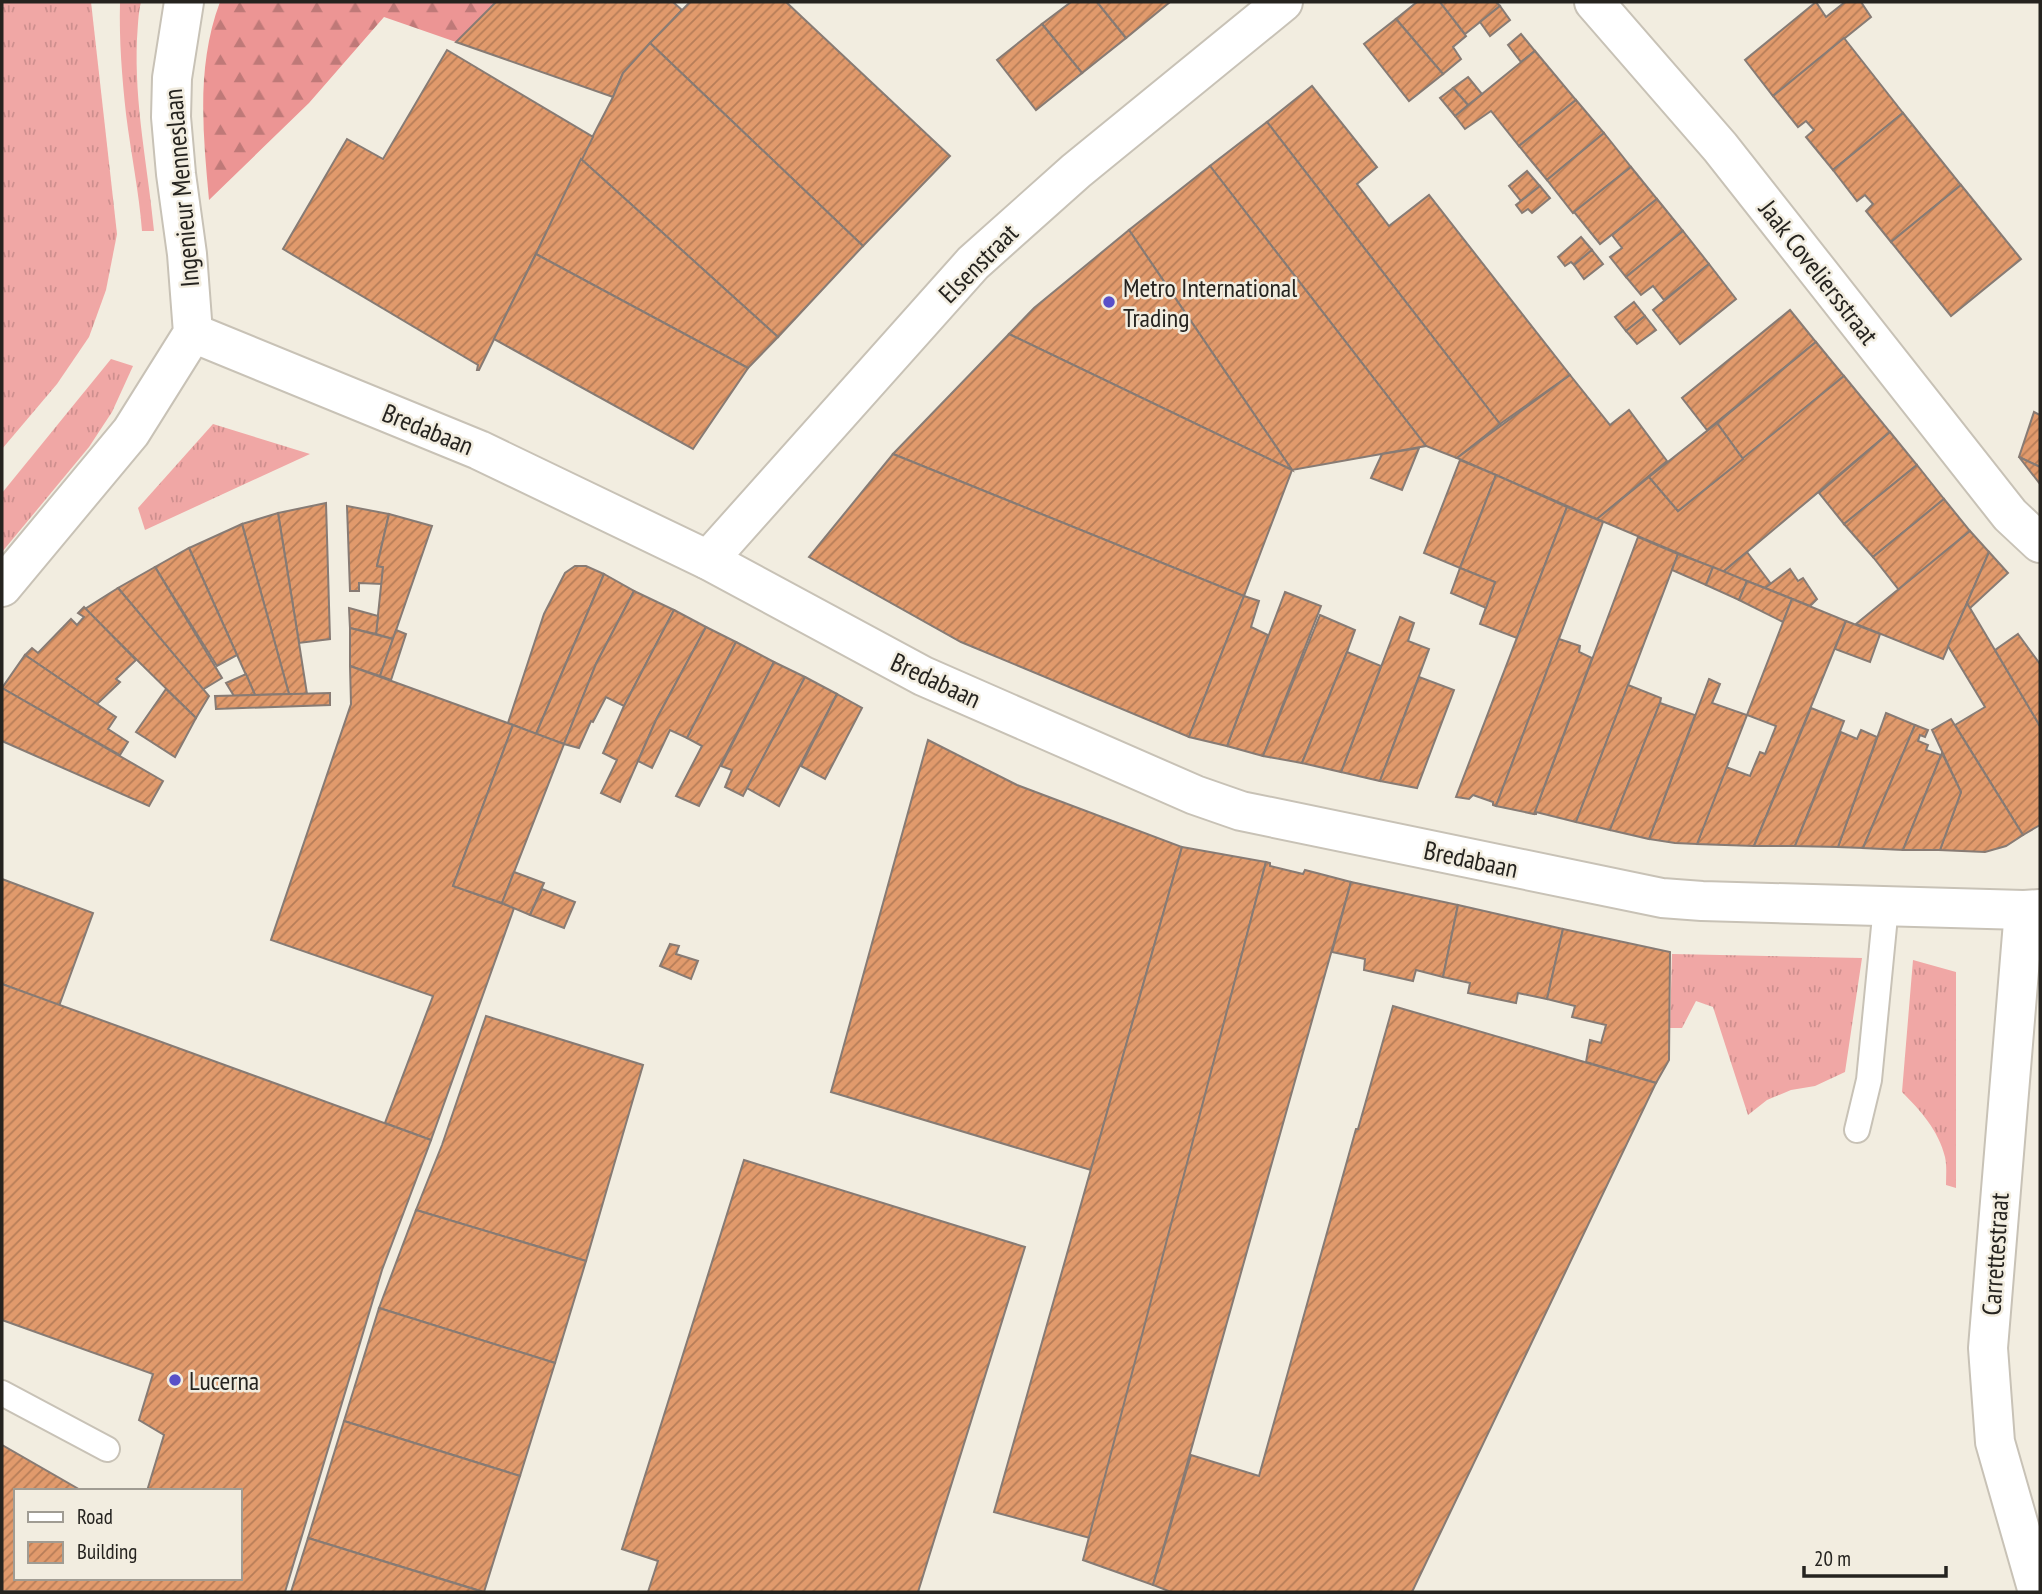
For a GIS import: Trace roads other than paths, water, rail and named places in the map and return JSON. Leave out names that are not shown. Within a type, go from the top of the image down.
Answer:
[{"type":"street","name":"Ingenieur Menneslaan","points":[[184,2],[172,78],[171,117],[193,333]]},
{"type":"street","name":"Elsenstraat","points":[[708,560],[973,263],[1076,171],[1283,2]]},
{"type":"street","name":"Jaak Coveliersstraat","points":[[1594,2],[1720,147],[2010,515],[2040,543]]},
{"type":"street","name":"Bredabaan","points":[[193,333],[479,450],[708,560],[923,676],[1195,796],[1241,811],[1662,898],[2032,909]]},
{"type":"street","points":[[2,587],[131,432],[193,333]]},
{"type":"street","name":"Carrettestraat","points":[[2032,909],[1988,1348],[1995,1442],[2038,1592]]},
{"type":"lane","points":[[1857,1130],[1869,1080],[1886,906]]},
{"type":"lane","points":[[2,1393],[107,1449]]},
{"type":"place","name":"Metro International Trading","points":[[1109,302]]},
{"type":"place","name":"Lucerna","points":[[175,1380]]}]
